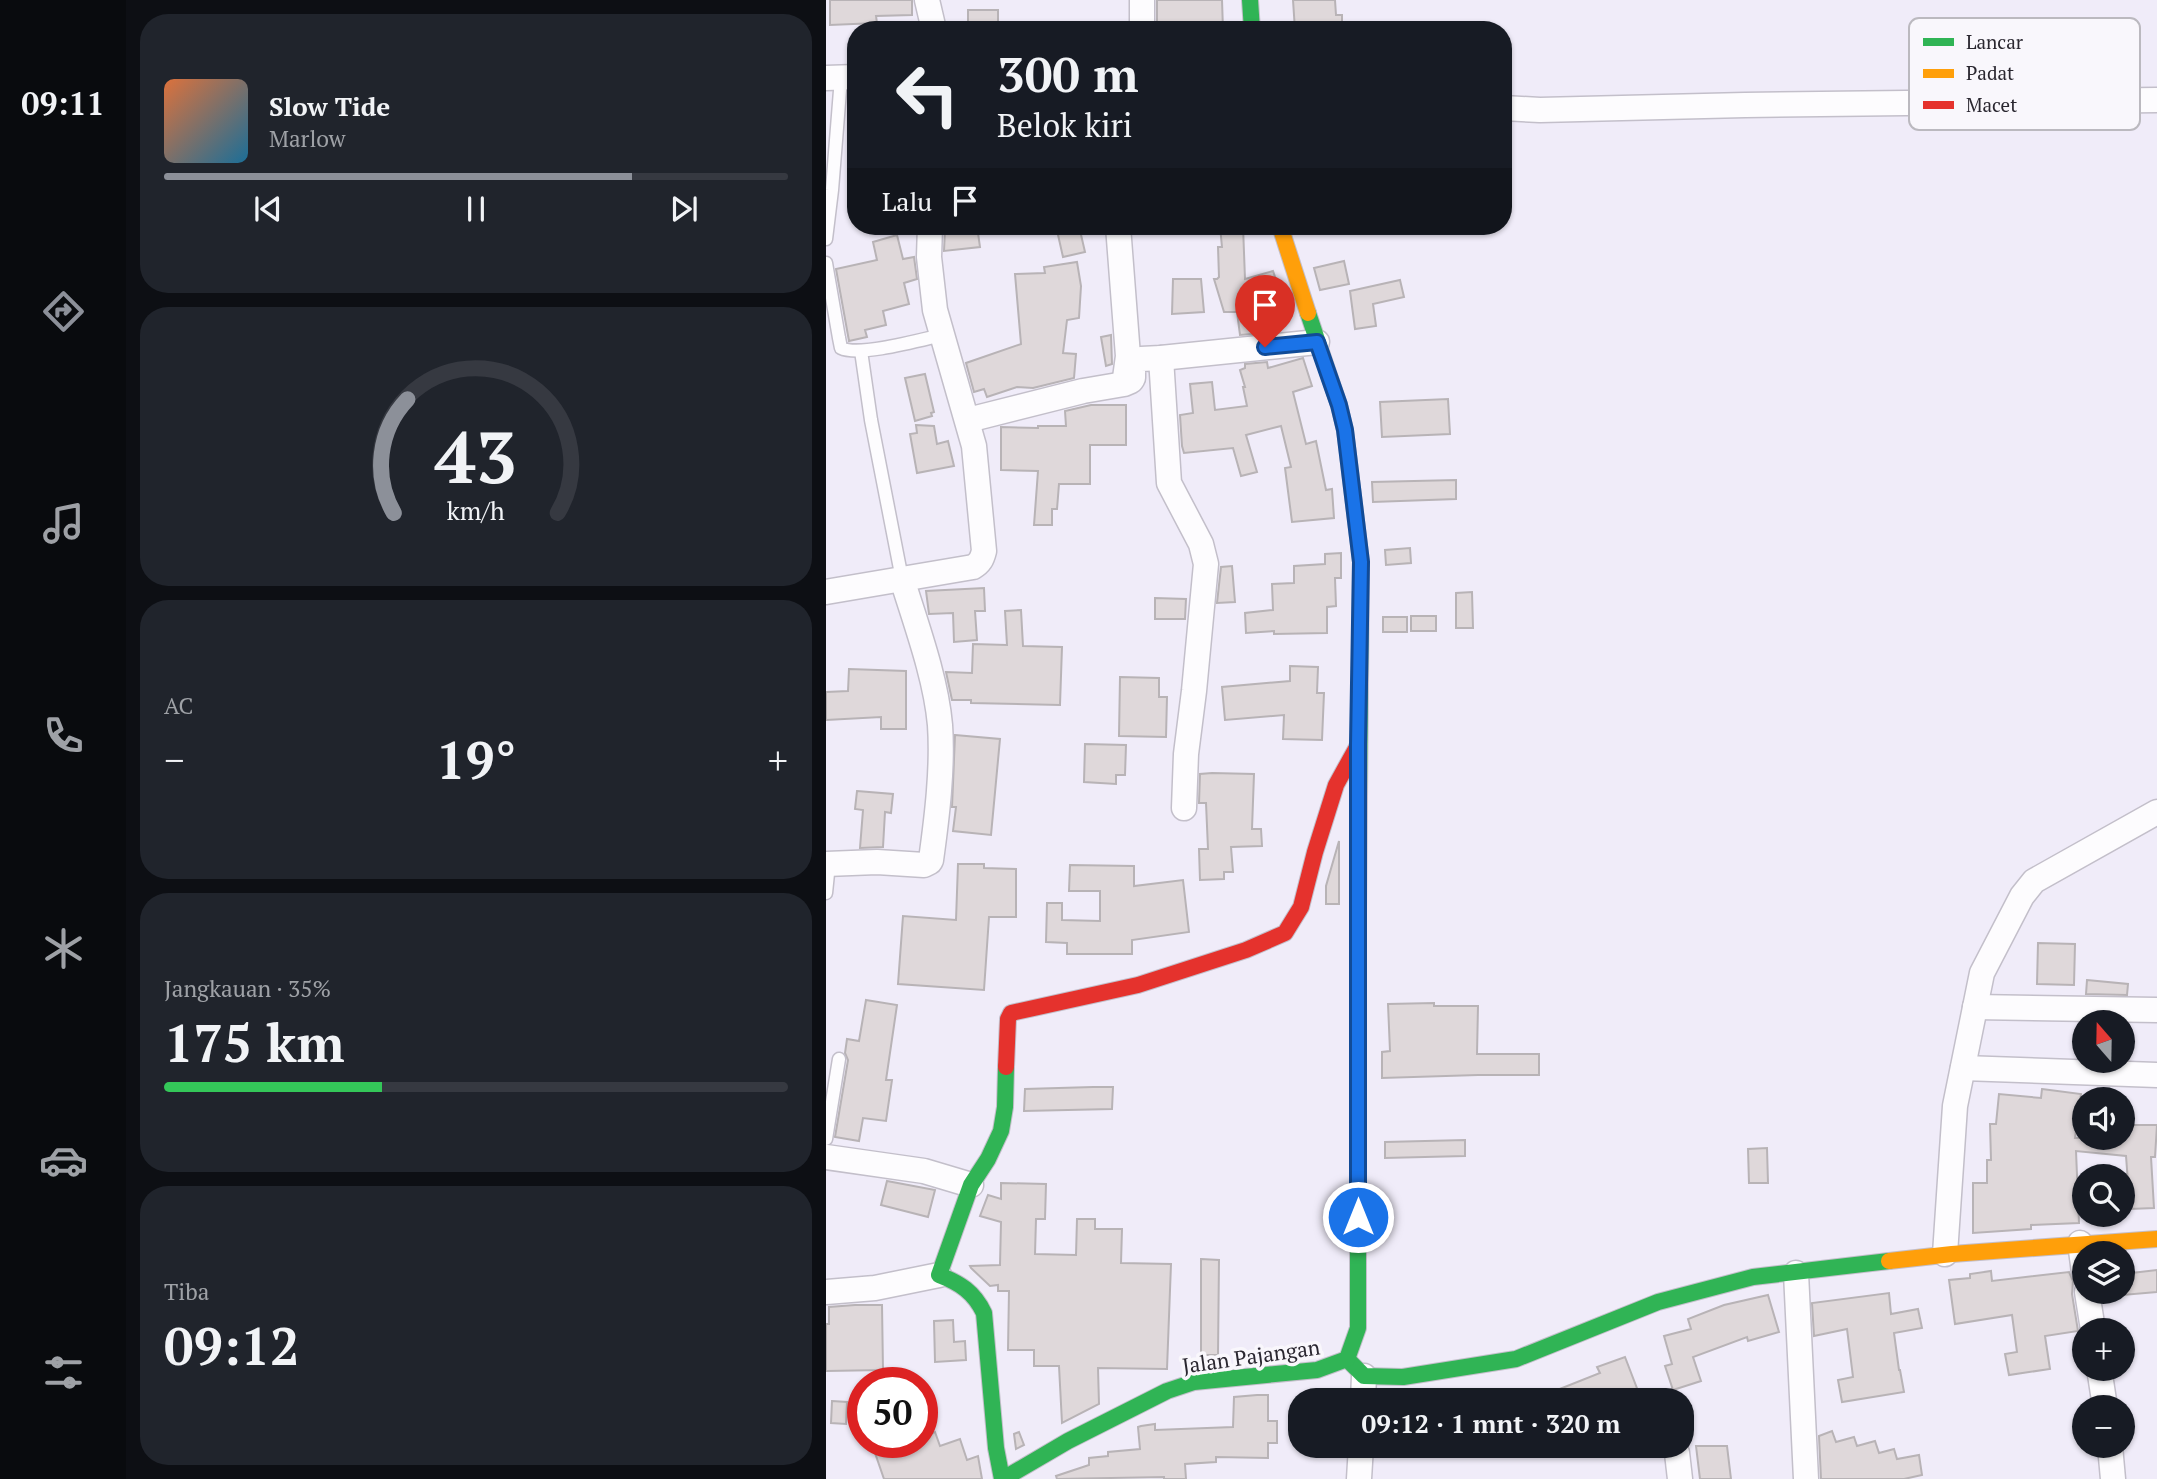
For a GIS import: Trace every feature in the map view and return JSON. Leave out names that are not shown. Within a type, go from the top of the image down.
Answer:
[{"type":"street","points":[[927,0],[932,21]]},
{"type":"street","points":[[1142,0],[1142,21]]},
{"type":"street","points":[[1250,0],[1251,21]]},
{"type":"street","points":[[1512,108],[1909,103]]},
{"type":"street","points":[[826,592],[973,567],[982,560],[984,551],[974,446],[935,310],[929,257],[930,235]]},
{"type":"street","points":[[1119,235],[1128,356],[1124,384]]},
{"type":"street","name":"Jalan Pajangan","points":[[1003,1479],[1068,1441],[1167,1391],[1194,1382],[1317,1370],[1347,1359],[1358,1328],[1358,744],[1361,562],[1345,430],[1339,405],[1282,235]]},
{"type":"street","points":[[968,420],[1083,391],[1124,384],[1133,378],[1132,365],[1136,360],[1317,342]]},
{"type":"street","points":[[1161,358],[1169,483],[1201,544],[1206,564],[1186,754],[1184,808]]},
{"type":"street","points":[[827,864],[877,862],[924,865],[931,859],[938,809],[940,726],[923,648],[902,579]]},
{"type":"street","points":[[939,1275],[971,1185],[1001,1131],[1005,1107],[1008,1019],[1011,1013],[1138,985],[1246,950],[1285,933],[1301,907],[1336,785],[1358,744]]},
{"type":"street","points":[[1945,1254],[1955,1106],[1982,974],[2022,896],[2034,881],[2157,813]]},
{"type":"street","points":[[1975,1007],[2157,1010]]},
{"type":"street","points":[[1963,1068],[2157,1075]]},
{"type":"street","points":[[826,1157],[923,1171],[971,1185]]},
{"type":"street","points":[[2111,1241],[2157,1238]]},
{"type":"street","points":[[1347,1359],[1364,1388],[1403,1377],[1516,1359],[1658,1302],[1753,1277],[1945,1254],[2072,1244]]},
{"type":"street","points":[[1796,1273],[1806,1479]]},
{"type":"street","points":[[826,1292],[875,1288],[939,1275],[956,1282],[978,1298],[984,1313],[996,1448],[1003,1479]]},
{"type":"street","points":[[1359,1479],[1360,1458]]},
{"type":"street","points":[[1678,1458],[1680,1479]]},
{"type":"street","points":[[2111,1458],[2113,1479]]},
{"type":"lane","points":[[826,239],[841,78]]},
{"type":"lane","points":[[826,263],[841,348],[861,351],[942,335]]},
{"type":"lane","points":[[861,351],[871,420],[902,579]]},
{"type":"lane","points":[[826,893],[827,864]]},
{"type":"lane","points":[[826,1139],[839,1059]]},
{"type":"building","points":[[830,0],[912,0],[912,15],[876,16],[877,21],[847,21],[847,24],[830,25]]},
{"type":"building","points":[[1157,0],[1222,0],[1223,21],[1157,21]]},
{"type":"building","points":[[1293,0],[1335,0],[1336,15],[1342,15],[1342,21],[1294,21]]},
{"type":"building","points":[[968,10],[998,10],[998,21],[968,21]]},
{"type":"building","points":[[897,235],[903,259],[914,257],[917,279],[904,283],[909,304],[883,311],[886,325],[865,330],[867,337],[849,341],[836,269],[877,260],[873,242]]},
{"type":"building","points":[[945,235],[978,235],[980,247],[944,251]]},
{"type":"building","points":[[1058,235],[1081,235],[1085,252],[1063,257]]},
{"type":"building","points":[[1221,235],[1243,235],[1245,279],[1273,271],[1283,300],[1259,307],[1263,333],[1240,335],[1237,312],[1224,312],[1214,279],[1219,277],[1218,247],[1222,247]]},
{"type":"building","points":[[1344,261],[1349,284],[1320,290],[1314,268]]},
{"type":"building","points":[[1077,262],[1081,286],[1079,318],[1067,320],[1063,353],[1076,354],[1074,378],[1033,388],[1017,387],[987,397],[984,389],[974,392],[966,363],[1021,344],[1015,274],[1045,273],[1044,267]]},
{"type":"building","points":[[1173,279],[1201,279],[1204,312],[1172,314]]},
{"type":"building","points":[[1400,280],[1404,297],[1373,304],[1376,326],[1355,329],[1350,291]]},
{"type":"building","points":[[1111,335],[1112,364],[1106,366],[1101,337]]},
{"type":"building","points":[[1303,358],[1312,386],[1293,392],[1306,444],[1316,441],[1326,490],[1332,489],[1334,518],[1292,522],[1285,468],[1291,467],[1281,426],[1246,435],[1257,472],[1241,476],[1233,448],[1184,453],[1180,415],[1193,413],[1190,384],[1212,382],[1215,410],[1247,406],[1240,370],[1245,368],[1245,364],[1267,362],[1268,368]]},
{"type":"building","points":[[925,374],[934,412],[931,413],[932,416],[915,421],[905,378]]},
{"type":"building","points":[[1448,399],[1450,434],[1382,437],[1380,402]]},
{"type":"building","points":[[1091,405],[1126,405],[1126,445],[1090,445],[1090,484],[1059,484],[1057,509],[1052,509],[1052,525],[1034,525],[1038,471],[1001,470],[1001,427],[1066,426],[1065,411]]},
{"type":"building","points":[[916,425],[934,426],[937,444],[948,441],[954,466],[917,473],[910,434],[917,433]]},
{"type":"building","points":[[1456,480],[1456,499],[1373,502],[1372,482]]},
{"type":"building","points":[[1410,548],[1411,563],[1386,565],[1385,550]]},
{"type":"building","points":[[1341,553],[1341,578],[1335,578],[1336,606],[1327,607],[1327,633],[1246,633],[1245,613],[1273,610],[1272,584],[1294,583],[1294,566],[1325,564],[1325,554]]},
{"type":"building","points":[[1232,566],[1235,602],[1217,603],[1221,567]]},
{"type":"building","points":[[984,588],[985,611],[975,611],[977,640],[954,642],[953,613],[929,614],[926,591]]},
{"type":"building","points":[[1472,592],[1473,628],[1456,628],[1456,593]]},
{"type":"building","points":[[1155,598],[1186,599],[1185,619],[1155,619]]},
{"type":"building","points":[[1021,610],[1023,646],[1062,647],[1060,705],[971,703],[971,700],[952,700],[946,672],[972,673],[973,644],[1007,645],[1005,611]]},
{"type":"building","points":[[1411,616],[1436,616],[1436,631],[1411,631]]},
{"type":"building","points":[[1383,617],[1407,617],[1407,632],[1383,632]]},
{"type":"building","points":[[1290,666],[1318,667],[1317,693],[1324,693],[1322,740],[1283,739],[1284,715],[1225,720],[1222,687],[1290,681]]},
{"type":"building","points":[[849,669],[906,671],[906,729],[881,729],[881,717],[826,720],[826,692],[848,691]]},
{"type":"building","points":[[1120,677],[1159,678],[1159,697],[1167,697],[1166,737],[1119,736]]},
{"type":"building","points":[[955,735],[1000,739],[991,835],[953,831],[956,807],[952,807]]},
{"type":"building","points":[[1085,744],[1126,745],[1125,775],[1116,775],[1116,784],[1084,782]]},
{"type":"building","points":[[1200,774],[1254,774],[1252,829],[1261,829],[1262,846],[1231,847],[1233,872],[1224,872],[1224,879],[1200,880],[1199,849],[1208,849],[1206,803],[1199,803]]},
{"type":"building","points":[[857,791],[893,794],[891,813],[885,812],[883,847],[860,848],[863,810],[855,809]]},
{"type":"building","points":[[1339,841],[1339,904],[1326,904],[1326,886]]},
{"type":"building","points":[[958,864],[984,864],[984,868],[1016,869],[1016,917],[989,917],[984,990],[898,984],[903,916],[956,920]]},
{"type":"building","points":[[1070,865],[1134,866],[1134,886],[1183,880],[1189,932],[1132,940],[1132,954],[1067,954],[1067,943],[1046,942],[1047,903],[1062,903],[1062,920],[1100,921],[1100,891],[1069,891]]},
{"type":"building","points":[[2038,943],[2075,944],[2074,985],[2037,984]]},
{"type":"building","points":[[2087,980],[2128,984],[2127,995],[2086,994]]},
{"type":"building","points":[[866,1000],[897,1005],[886,1080],[892,1080],[886,1121],[863,1118],[859,1141],[835,1137],[848,1060],[845,1053],[847,1039],[859,1041]]},
{"type":"building","points":[[1434,1003],[1434,1006],[1478,1006],[1477,1054],[1539,1054],[1539,1075],[1382,1078],[1382,1052],[1390,1051],[1388,1004]]},
{"type":"building","points":[[1113,1087],[1112,1109],[1024,1111],[1025,1089]]},
{"type":"building","points":[[2042,1089],[2072,1093],[2072,1150],[2135,1150],[2135,1125],[2157,1125],[2155,1157],[2151,1157],[2154,1208],[2135,1209],[2135,1164],[2127,1164],[2126,1156],[2076,1151],[2077,1164],[2072,1164],[2072,1223],[2031,1225],[2031,1229],[1973,1233],[1973,1183],[1987,1183],[1987,1160],[1991,1160],[1990,1124],[1996,1124],[1999,1094],[2041,1098]]},
{"type":"building","points":[[1465,1140],[1465,1156],[1385,1158],[1385,1142]]},
{"type":"building","points":[[1767,1148],[1768,1183],[1749,1183],[1748,1149]]},
{"type":"building","points":[[887,1181],[935,1190],[928,1217],[881,1205]]},
{"type":"building","points":[[1001,1183],[1046,1184],[1045,1219],[1036,1219],[1035,1254],[1076,1255],[1077,1219],[1095,1219],[1095,1229],[1122,1229],[1121,1263],[1171,1264],[1167,1369],[1098,1368],[1099,1404],[1062,1423],[1059,1366],[1034,1366],[1034,1350],[1008,1350],[1009,1291],[998,1291],[998,1285],[990,1286],[970,1266],[1000,1265],[1001,1222],[980,1216],[988,1195],[1001,1199]]},
{"type":"building","points":[[1201,1259],[1219,1260],[1218,1355],[1201,1355]]},
{"type":"building","points":[[2157,1270],[2157,1292],[2135,1294],[2135,1273]]},
{"type":"building","points":[[1991,1271],[1992,1281],[2069,1272],[2076,1318],[2072,1318],[2072,1332],[2045,1336],[2050,1369],[2009,1375],[2005,1354],[2017,1352],[2012,1315],[1955,1324],[1949,1280],[1970,1278],[1970,1274]]},
{"type":"building","points":[[1889,1293],[1891,1314],[1918,1309],[1922,1328],[1894,1333],[1904,1392],[1842,1402],[1838,1380],[1853,1377],[1847,1329],[1814,1336],[1812,1303]]},
{"type":"building","points":[[1768,1295],[1779,1332],[1748,1341],[1747,1337],[1693,1357],[1701,1381],[1672,1388],[1665,1366],[1672,1364],[1664,1336],[1691,1329],[1688,1319],[1724,1305]]},
{"type":"building","points":[[882,1305],[883,1367],[847,1367],[847,1371],[826,1371],[826,1324],[829,1324],[829,1307]]},
{"type":"building","points":[[953,1320],[954,1342],[965,1341],[966,1360],[935,1362],[934,1321]]},
{"type":"building","points":[[1625,1357],[1637,1388],[1562,1388],[1600,1373],[1597,1367]]},
{"type":"building","points":[[1268,1395],[1268,1421],[1277,1421],[1277,1443],[1268,1443],[1268,1458],[1216,1457],[1216,1462],[1185,1464],[1186,1479],[1057,1479],[1056,1476],[1089,1465],[1089,1458],[1108,1456],[1108,1452],[1140,1449],[1138,1427],[1141,1426],[1155,1424],[1155,1430],[1233,1427],[1234,1397]]},
{"type":"building","points":[[832,1401],[847,1402],[846,1424],[831,1423]]},
{"type":"building","points":[[1832,1431],[1836,1442],[1854,1437],[1857,1446],[1875,1441],[1879,1453],[1894,1449],[1897,1459],[1919,1455],[1922,1475],[1904,1479],[1821,1479],[1819,1436]]},
{"type":"building","points":[[1019,1432],[1024,1445],[1016,1449],[1014,1434]]},
{"type":"building","points":[[960,1439],[967,1460],[978,1456],[982,1479],[884,1479],[877,1458],[938,1458],[938,1440],[940,1446]]},
{"type":"building","points":[[1696,1446],[1727,1446],[1731,1479],[1700,1479]]},
{"type":"traffic: fast","points":[[1250,0],[1251,21]]},
{"type":"traffic: fast","points":[[1308,313],[1345,430],[1361,562],[1358,915]]},
{"type":"traffic: fast","points":[[1002,1479],[996,1448],[984,1313],[966,1289],[939,1275],[971,1185],[988,1159],[1001,1131],[1005,1107],[1006,1067]]},
{"type":"traffic: fast","points":[[1003,1479],[1068,1441],[1167,1391],[1194,1382],[1317,1370],[1347,1359],[1358,1328],[1358,1236]]},
{"type":"traffic: fast","points":[[1347,1359],[1364,1376],[1403,1377],[1516,1359],[1658,1302],[1753,1277],[1889,1261]]},
{"type":"traffic: slow","points":[[1283,235],[1308,313]]},
{"type":"traffic: slow","points":[[1889,1261],[2157,1239]]},
{"type":"traffic: jam","points":[[1006,1067],[1008,1019],[1011,1013],[1138,985],[1246,950],[1285,933],[1301,907],[1336,785],[1357,747]]},
{"type":"traffic: jam","points":[[1358,915],[1358,1236]]},
{"type":"route","points":[[1265,347],[1317,342],[1345,430],[1361,562],[1358,744],[1358,1217]]}]
